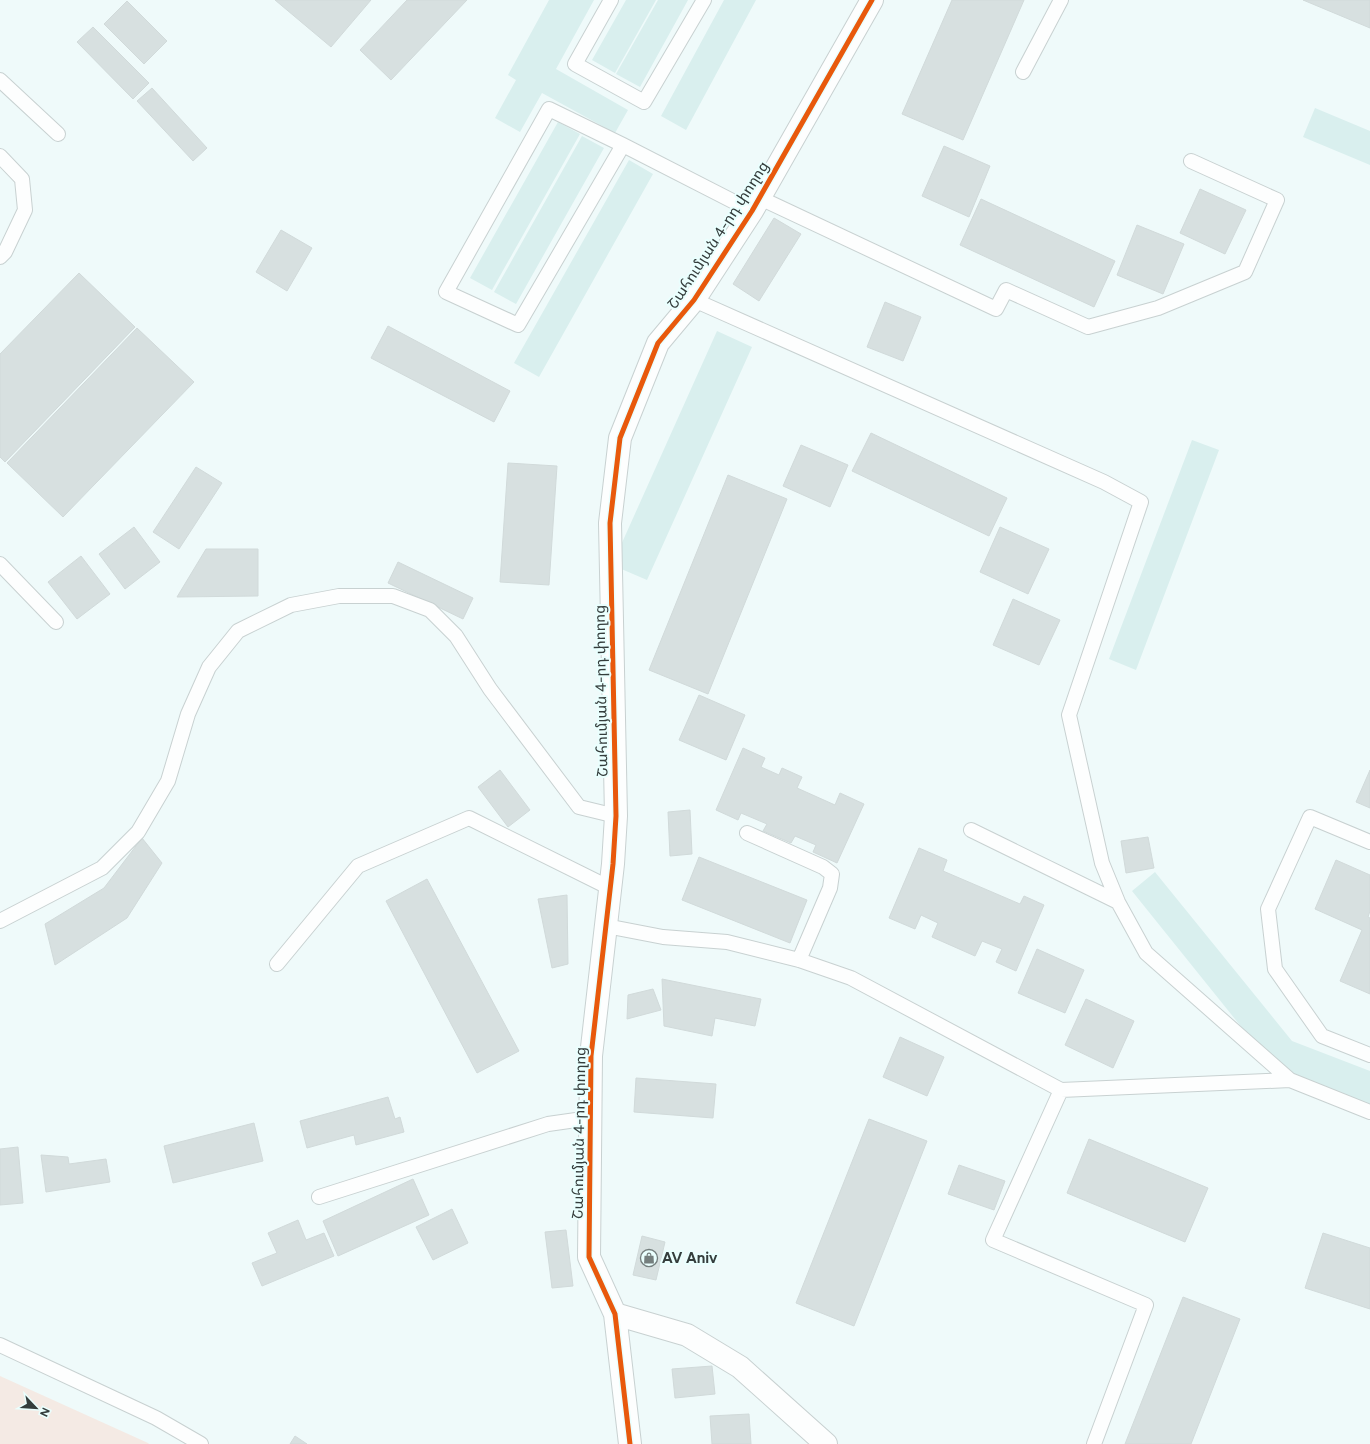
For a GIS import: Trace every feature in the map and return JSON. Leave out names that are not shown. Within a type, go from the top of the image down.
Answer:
[{"type":"street","name":"Շահումյան 4-րդ փողոց","points":[[630,1444],[615,1314],[588,1257],[591,1056],[610,888],[616,816],[610,523],[620,438],[658,343],[694,300],[756,204],[872,0]]},
{"type":"street","points":[[615,1314],[687,1335],[740,1367],[826,1444]]},
{"type":"lane","points":[[611,0],[575,64],[644,102],[704,0]]},
{"type":"lane","points":[[1023,72],[1061,0]]},
{"type":"lane","points":[[0,80],[58,134]]},
{"type":"lane","points":[[623,145],[518,325],[446,292],[549,108],[623,145],[996,309],[1006,290],[1088,327],[1158,308],[1244,272],[1277,200],[1191,161]]},
{"type":"lane","points":[[0,156],[22,179],[25,210],[5,252],[0,257]]},
{"type":"lane","points":[[694,300],[1104,482],[1141,502],[1069,715],[1102,863],[1118,902],[1146,953],[1290,1080],[1370,1112]]},
{"type":"lane","points":[[0,564],[56,622]]},
{"type":"lane","points":[[0,921],[102,868],[138,832],[168,781],[188,714],[209,667],[238,631],[291,605],[339,596],[393,596],[430,610],[456,636],[490,689],[579,807],[616,816]]},
{"type":"lane","points":[[1370,842],[1310,817],[1268,909],[1275,969],[1317,1030],[1322,1036],[1370,1055]]},
{"type":"lane","points":[[277,964],[358,866],[469,818],[610,888]]},
{"type":"lane","points":[[972,830],[1118,902]]},
{"type":"lane","points":[[747,833],[823,867],[832,874],[830,888],[799,960]]},
{"type":"lane","points":[[606,926],[662,937],[727,942],[799,960],[851,978],[1061,1090],[1290,1080]]},
{"type":"lane","points":[[1061,1090],[993,1240],[1146,1305],[1094,1444]]},
{"type":"lane","points":[[319,1197],[548,1124],[590,1118]]},
{"type":"lane","points":[[0,1345],[156,1418],[201,1444]]},
{"type":"shaded area","points":[[549,0],[594,0],[556,69],[628,110],[615,133],[542,93],[520,132],[495,118],[516,80],[508,75]]},
{"type":"shaded area","points":[[626,0],[656,0],[615,73],[592,60]]},
{"type":"shaded area","points":[[658,0],[688,0],[640,87],[616,74]]},
{"type":"shaded area","points":[[724,0],[756,0],[686,130],[661,116]]},
{"type":"shaded area","points":[[1315,108],[1370,131],[1370,165],[1303,137]]},
{"type":"shaded area","points":[[558,122],[580,134],[492,290],[470,278]]},
{"type":"shaded area","points":[[582,136],[604,148],[516,304],[494,292]]},
{"type":"shaded area","points":[[629,160],[653,174],[539,377],[514,363]]},
{"type":"shaded area","points":[[717,331],[752,347],[647,580],[612,565]]},
{"type":"shaded area","points":[[1192,440],[1219,450],[1136,670],[1109,659]]},
{"type":"shaded area","points":[[1155,872],[1292,1041],[1370,1071],[1370,1108],[1280,1075],[1132,891]]},
{"type":"shaded area","points":[[0,1376],[148,1443],[149,1444],[0,1444]]},
{"type":"building","points":[[275,0],[371,0],[331,47]]},
{"type":"building","points":[[407,0],[467,0],[391,80],[360,50]]},
{"type":"building","points":[[952,0],[1024,0],[963,140],[902,114]]},
{"type":"building","points":[[1303,0],[1370,0],[1370,28]]},
{"type":"building","points":[[127,1],[167,41],[144,64],[104,24]]},
{"type":"building","points":[[93,27],[149,83],[133,99],[77,42]]},
{"type":"building","points":[[152,88],[207,148],[193,161],[137,101]]},
{"type":"building","points":[[944,146],[990,166],[969,217],[922,196]]},
{"type":"building","points":[[1200,189],[1246,210],[1225,254],[1180,233]]},
{"type":"building","points":[[981,199],[1115,261],[1094,307],[960,245]]},
{"type":"building","points":[[774,218],[801,234],[759,301],[733,284]]},
{"type":"building","points":[[1137,225],[1184,244],[1163,294],[1117,275]]},
{"type":"building","points":[[281,230],[312,248],[287,291],[256,272]]},
{"type":"building","points":[[79,273],[135,327],[5,462],[0,457],[0,354]]},
{"type":"building","points":[[885,302],[921,317],[903,361],[867,347]]},
{"type":"building","points":[[388,326],[510,391],[494,422],[371,358]]},
{"type":"building","points":[[137,328],[194,382],[63,517],[7,463]]},
{"type":"building","points":[[871,433],[1007,498],[989,536],[852,471]]},
{"type":"building","points":[[801,445],[848,465],[830,507],[783,486]]},
{"type":"building","points":[[508,463],[557,466],[549,585],[500,582]]},
{"type":"building","points":[[196,467],[222,483],[179,549],[153,532]]},
{"type":"building","points":[[728,475],[787,499],[708,694],[649,670]]},
{"type":"building","points":[[134,527],[160,562],[125,589],[99,554]]},
{"type":"building","points":[[1000,527],[1049,549],[1028,594],[980,572]]},
{"type":"building","points":[[206,549],[258,549],[258,596],[177,597]]},
{"type":"building","points":[[81,556],[110,594],[77,619],[48,582]]},
{"type":"building","points":[[398,562],[473,598],[463,619],[388,583]]},
{"type":"building","points":[[1013,599],[1060,620],[1039,665],[993,645]]},
{"type":"building","points":[[699,695],[745,715],[726,760],[679,740]]},
{"type":"building","points":[[743,748],[765,758],[761,767],[779,775],[782,768],[802,777],[797,788],[835,805],[840,793],[864,804],[837,863],[813,852],[816,845],[795,836],[791,843],[763,831],[767,824],[741,813],[738,820],[716,810]]},
{"type":"building","points":[[500,770],[530,810],[508,827],[478,787]]},
{"type":"building","points":[[1370,770],[1370,808],[1356,802]]},
{"type":"building","points":[[690,810],[692,854],[670,856],[668,812]]},
{"type":"building","points":[[1148,837],[1154,868],[1126,873],[1121,841]]},
{"type":"building","points":[[142,838],[162,863],[127,918],[55,965],[45,924],[104,888]]},
{"type":"building","points":[[919,848],[947,860],[943,871],[1020,904],[1024,896],[1044,905],[1016,971],[996,962],[1002,949],[982,941],[975,956],[932,937],[938,923],[921,915],[915,929],[889,918]]},
{"type":"building","points":[[699,857],[807,900],[790,943],[682,900]]},
{"type":"building","points":[[1336,860],[1370,875],[1370,911],[1368,917],[1370,918],[1370,994],[1340,981],[1362,930],[1315,909]]},
{"type":"building","points":[[427,879],[519,1051],[477,1073],[386,901]]},
{"type":"building","points":[[567,895],[568,964],[552,968],[538,899]]},
{"type":"building","points":[[1037,949],[1084,970],[1065,1013],[1018,993]]},
{"type":"building","points":[[662,979],[761,999],[755,1026],[715,1018],[712,1036],[664,1026]]},
{"type":"building","points":[[653,989],[661,1010],[627,1019],[628,995]]},
{"type":"building","points":[[1086,999],[1134,1021],[1113,1068],[1065,1045]]},
{"type":"building","points":[[900,1037],[944,1057],[927,1096],[883,1077]]},
{"type":"building","points":[[636,1078],[716,1084],[713,1118],[634,1112]]},
{"type":"building","points":[[388,1097],[395,1119],[400,1117],[404,1132],[356,1145],[354,1135],[307,1148],[300,1121]]},
{"type":"building","points":[[869,1119],[927,1141],[854,1326],[796,1303]]},
{"type":"building","points":[[254,1123],[263,1161],[173,1183],[164,1146]]},
{"type":"building","points":[[1089,1139],[1208,1188],[1185,1242],[1067,1193]]},
{"type":"building","points":[[18,1147],[23,1203],[0,1205],[0,1149]]},
{"type":"building","points":[[41,1155],[68,1157],[69,1164],[106,1159],[110,1182],[46,1192]]},
{"type":"building","points":[[959,1165],[1005,1181],[994,1210],[948,1194]]},
{"type":"building","points":[[413,1179],[429,1215],[338,1256],[323,1221]]},
{"type":"building","points":[[452,1209],[468,1243],[433,1260],[416,1227]]},
{"type":"building","points":[[298,1220],[306,1240],[324,1233],[334,1256],[262,1286],[252,1263],[277,1253],[268,1233]]},
{"type":"building","points":[[566,1230],[573,1286],[552,1288],[545,1232]]},
{"type":"building","points":[[1323,1233],[1370,1248],[1370,1309],[1305,1288]]},
{"type":"building","name":"AV Aniv","points":[[642,1236],[665,1242],[656,1280],[633,1275]]},
{"type":"building","points":[[1183,1297],[1240,1319],[1191,1444],[1125,1444]]},
{"type":"building","points":[[712,1366],[715,1394],[675,1398],[672,1369]]},
{"type":"building","points":[[749,1414],[751,1444],[712,1444],[710,1416]]},
{"type":"building","points":[[295,1436],[307,1444],[290,1444]]},
{"type":"cycle path","points":[[630,1444],[615,1314],[589,1257],[591,1056],[613,864],[616,816],[610,523],[620,438],[658,343],[694,300],[752,211],[872,0]]},
{"type":"place","name":"AV Aniv","points":[[649,1258]]}]
